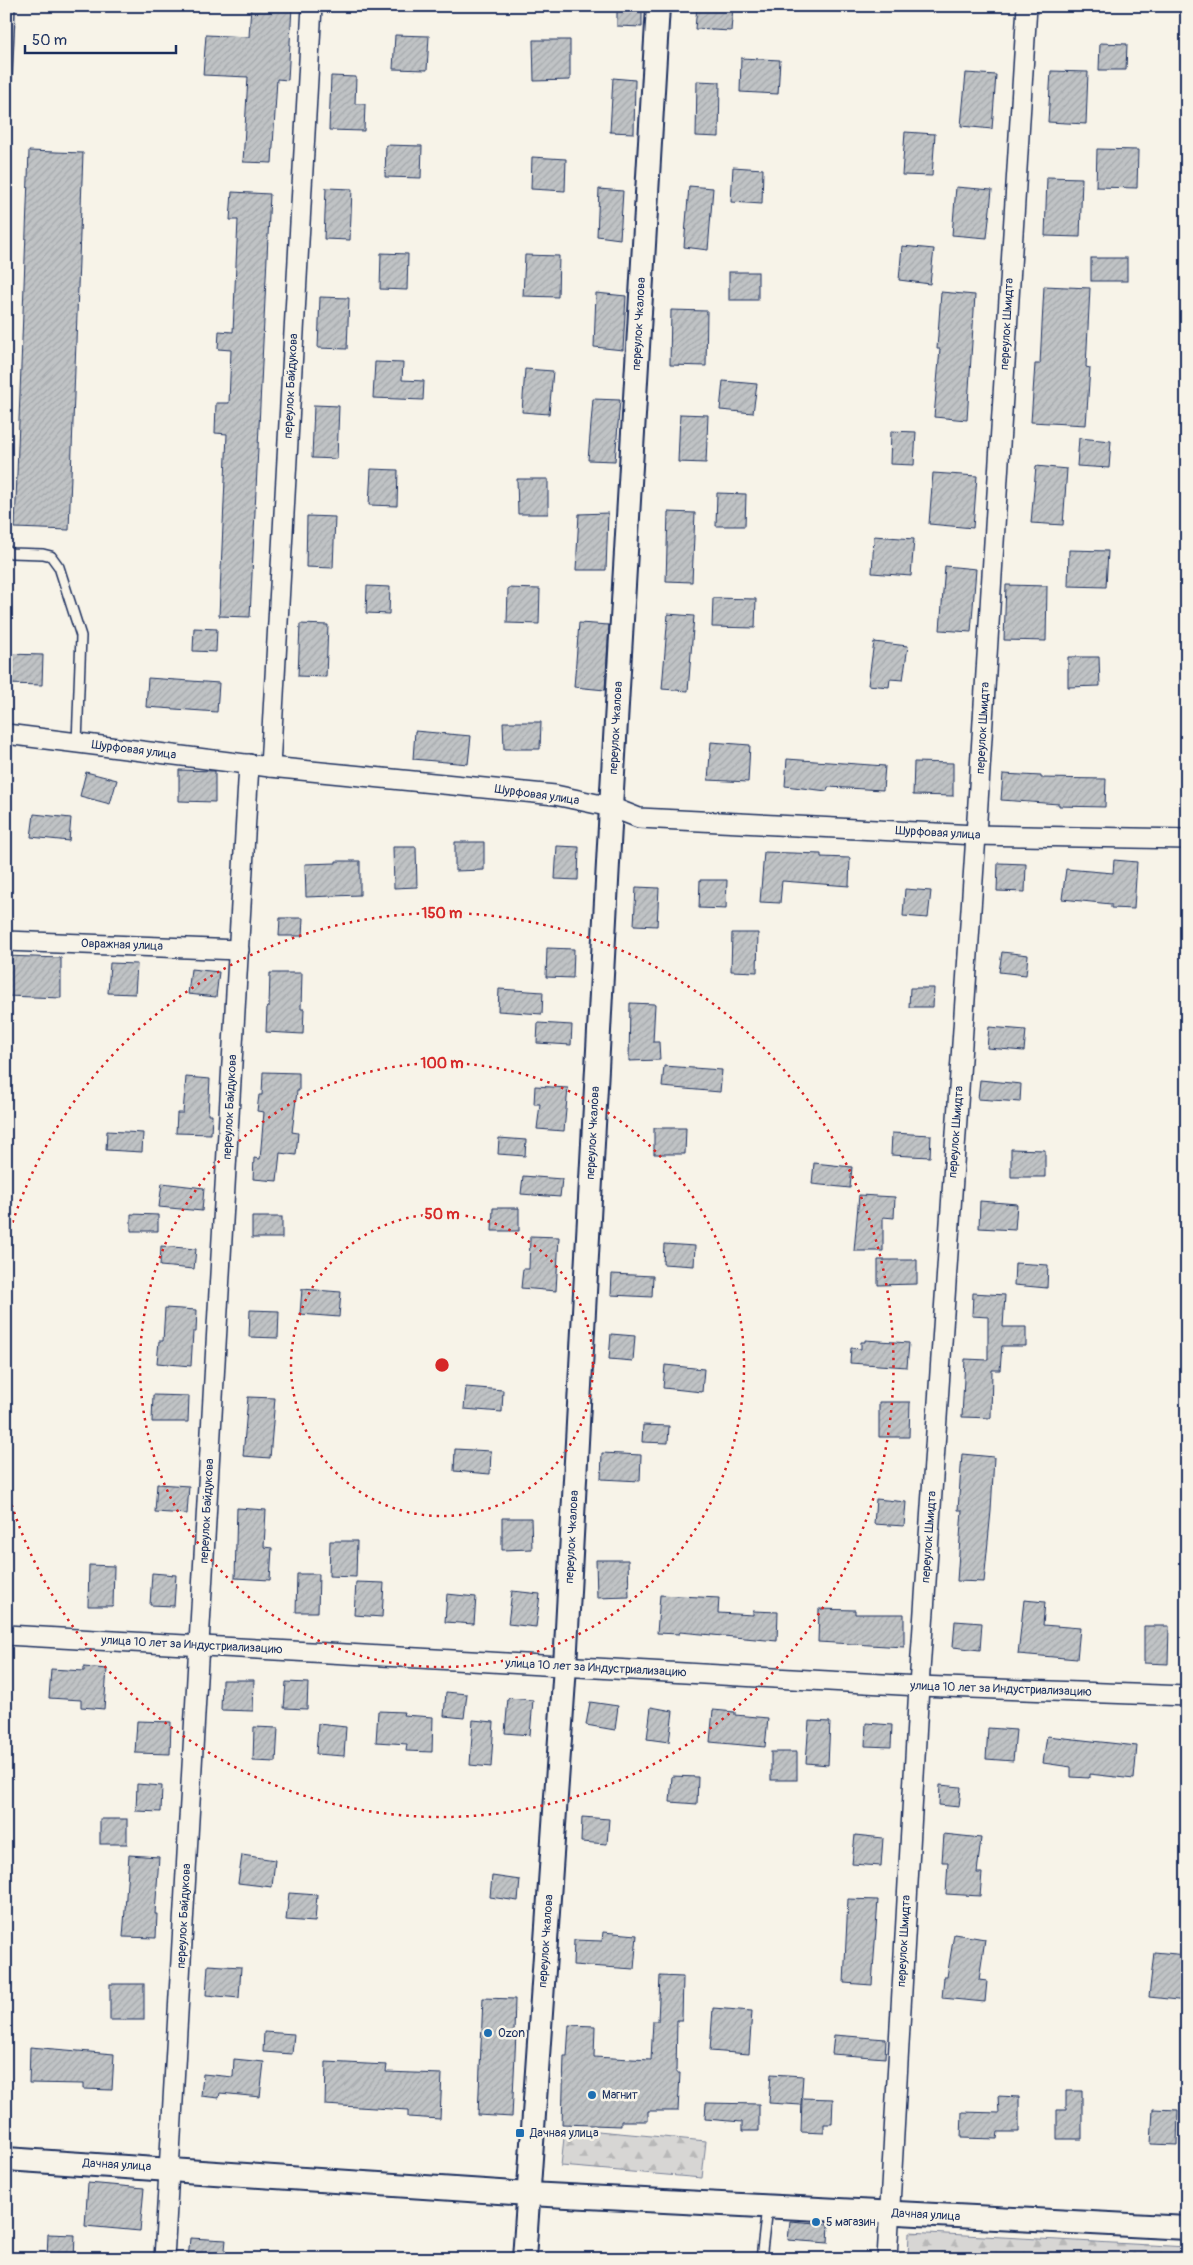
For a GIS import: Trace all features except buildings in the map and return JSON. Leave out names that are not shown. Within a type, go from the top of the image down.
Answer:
[{"type":"street","name":"переулок Байдукова","points":[[270,766],[312,6]]},
{"type":"street","name":"переулок Чкалова","points":[[524,2259],[565,1666],[611,807],[658,6]]},
{"type":"street","name":"переулок Шмидта","points":[[887,2259],[918,1686],[976,836],[1027,6]]},
{"type":"street","name":"Шурфовая улица","points":[[6,734],[250,764],[555,795],[611,807],[639,818],[976,836],[1187,839]]},
{"type":"street","name":"переулок Байдукова","points":[[164,2259],[250,764]]},
{"type":"street","name":"Овражная улица","points":[[6,941],[239,950]]},
{"type":"street","name":"улица 10 лет за Индустриализацию","points":[[6,1635],[918,1686],[1187,1696]]},
{"type":"street","name":"Дачная улица","points":[[6,2159],[170,2168],[529,2194],[1187,2228]]},
{"type":"lane","points":[[6,97],[10,6]]},
{"type":"lane","points":[[6,550],[11,553],[51,556],[59,566],[81,636],[78,743]]},
{"type":"lane","points":[[761,2259],[767,2207]]},
{"type":"green space","points":[[565,2128],[706,2141],[702,2178],[561,2166]]},
{"type":"green space","points":[[909,2232],[1187,2247],[1187,2259],[908,2259]]},
{"type":"place","name":"Ozon","points":[[488,2033]]},
{"type":"place","name":"Магнит","points":[[592,2095]]},
{"type":"place","name":"Дачная улица","points":[[520,2133]]},
{"type":"place","name":"5 магазин","points":[[816,2222]]}]
